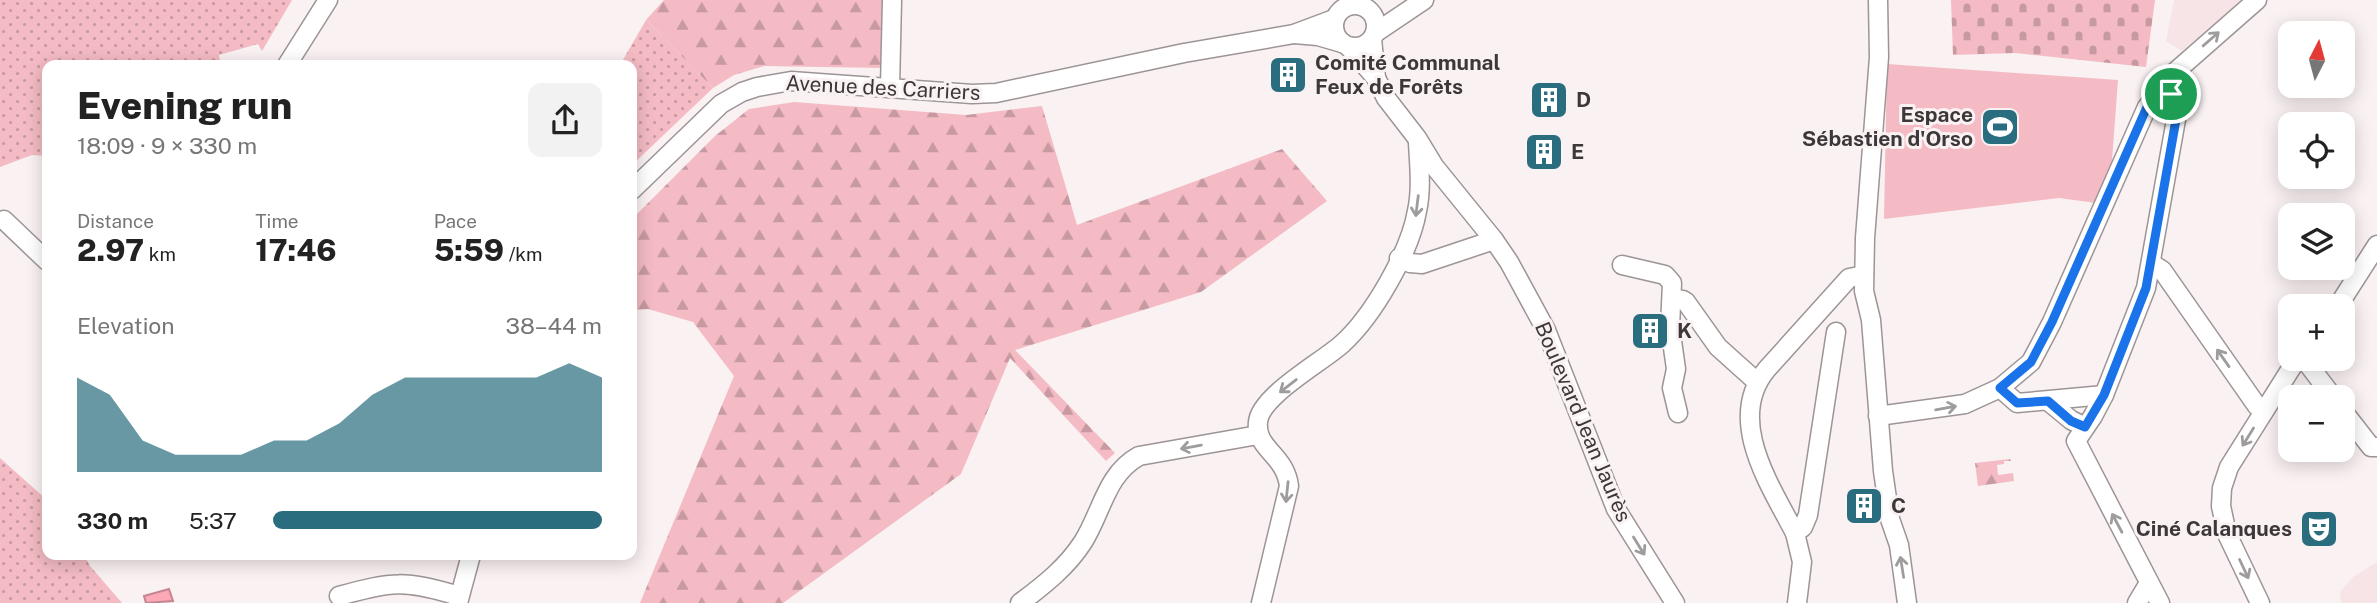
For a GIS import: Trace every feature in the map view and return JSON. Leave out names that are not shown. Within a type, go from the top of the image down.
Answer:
[{"type":"street","points":[[290,60],[328,0]]},
{"type":"street","points":[[890,88],[892,0]]},
{"type":"street","points":[[1878,0],[1879,57],[1864,296],[1871,320],[1878,416],[1890,519],[1895,532],[1907,603]]},
{"type":"street","points":[[1878,416],[1965,404],[2000,388],[2031,362],[2052,322],[2147,107],[2165,83],[2257,0]]},
{"type":"street","points":[[1376,78],[1334,32],[1337,11],[1348,5],[1397,10],[1420,4]]},
{"type":"street","points":[[1345,44],[1363,46],[1420,4]]},
{"type":"street","points":[[1362,5],[1376,19],[1376,78]]},
{"type":"street","name":"Avenue des Carriers","points":[[1294,34],[1337,11]]},
{"type":"street","name":"Avenue des Carriers","points":[[637,185],[720,104],[742,92],[774,83],[996,93],[1184,53],[1294,34],[1318,36],[1345,44]]},
{"type":"street","name":"Boulevard Jean Jaurès","points":[[1376,78],[1386,98],[1417,138],[1434,166],[1509,262],[1546,330],[1616,509],[1675,603]]},
{"type":"street","points":[[2160,603],[2077,446],[2081,432],[2104,395],[2146,288],[2177,114],[2165,83]]},
{"type":"street","points":[[1256,602],[1289,486],[1284,467],[1258,435],[1258,417],[1268,401],[1342,344],[1358,327],[1385,287],[1412,229],[1418,209],[1417,138]]},
{"type":"street","points":[[4,220],[42,256]]},
{"type":"street","points":[[1399,258],[1422,264],[1494,240]]},
{"type":"street","points":[[2346,294],[2377,245]]},
{"type":"street","points":[[2151,263],[2162,270],[2257,406],[2264,411]]},
{"type":"street","points":[[1622,265],[1670,278],[1672,283],[1670,327],[1676,369],[1672,388],[1678,414]]},
{"type":"street","points":[[1797,603],[1802,562],[1795,533],[1768,484],[1756,448],[1749,406],[1757,382],[1849,278],[1864,275]]},
{"type":"street","points":[[1672,298],[1683,299],[1718,347],[1757,382]]},
{"type":"street","points":[[1795,533],[1803,527],[1808,515],[1836,332]]},
{"type":"street","points":[[2260,603],[2227,534],[2221,506],[2222,488],[2229,467],[2289,371]]},
{"type":"street","points":[[2313,371],[2324,385]]},
{"type":"street","points":[[2000,388],[2017,403],[2104,395]]},
{"type":"street","points":[[2048,401],[2081,432]]},
{"type":"street","points":[[2355,427],[2371,447],[2377,447]]},
{"type":"street","points":[[1020,603],[1067,564],[1094,525],[1112,481],[1124,466],[1139,456],[1258,435]]},
{"type":"street","points":[[339,596],[379,585],[401,583],[420,584],[458,599],[470,560]]},
{"type":"street","points":[[2137,603],[2149,583]]},
{"type":"shaded area","points":[[2174,0],[2242,0],[2182,51],[2166,41]]},
{"type":"shaded area","points":[[2377,562],[2377,603],[2341,603],[2340,592],[2353,577]]},
{"type":"shaded area","points":[[169,589],[173,601],[146,603],[144,596]]},
{"type":"green space","points":[[0,0],[292,0],[262,51],[258,44],[219,55],[220,60],[42,60],[42,156],[32,155],[0,167]]},
{"type":"green space","points":[[664,0],[885,0],[883,68],[764,66],[734,75],[713,88],[646,20]]},
{"type":"green space","points":[[1951,0],[2155,0],[2146,67],[2015,53],[1953,55]]},
{"type":"green space","points":[[646,20],[713,88],[637,160],[637,60],[623,60]]},
{"type":"green space","name":"Espace Sébastien d'Orso","points":[[1887,64],[2118,80],[2111,174],[2096,203],[2059,198],[1884,219]]},
{"type":"green space","points":[[794,102],[966,115],[1042,106],[1077,225],[1282,149],[1327,201],[1201,292],[1015,350],[1115,453],[1106,461],[1010,358],[961,474],[783,603],[640,603],[734,376],[693,322],[648,309],[637,310],[637,214],[715,136],[749,109]]},
{"type":"green space","points":[[0,458],[42,496],[42,560],[87,560],[122,603],[0,603]]},
{"type":"green space","points":[[2011,461],[1997,465],[1998,475],[2013,473],[2014,481],[1978,486],[1975,463]]},
{"type":"place","name":"Comité Communal Feux de Forêts","points":[[1288,75]]},
{"type":"place","name":"D","points":[[1549,100]]},
{"type":"place","name":"Espace Sébastien d'Orso","points":[[2000,127]]},
{"type":"place","name":"E","points":[[1544,152]]},
{"type":"place","name":"K","points":[[1650,331]]},
{"type":"place","name":"C","points":[[1864,506]]},
{"type":"place","name":"Ciné Calanques","points":[[2319,529]]},
{"type":"route","points":[[2165,83],[2171,94],[2177,114],[2146,288],[2104,395],[2085,427],[2071,421],[2048,401],[2013,401],[2000,388],[2031,362],[2052,322],[2147,107],[2165,83]]}]
